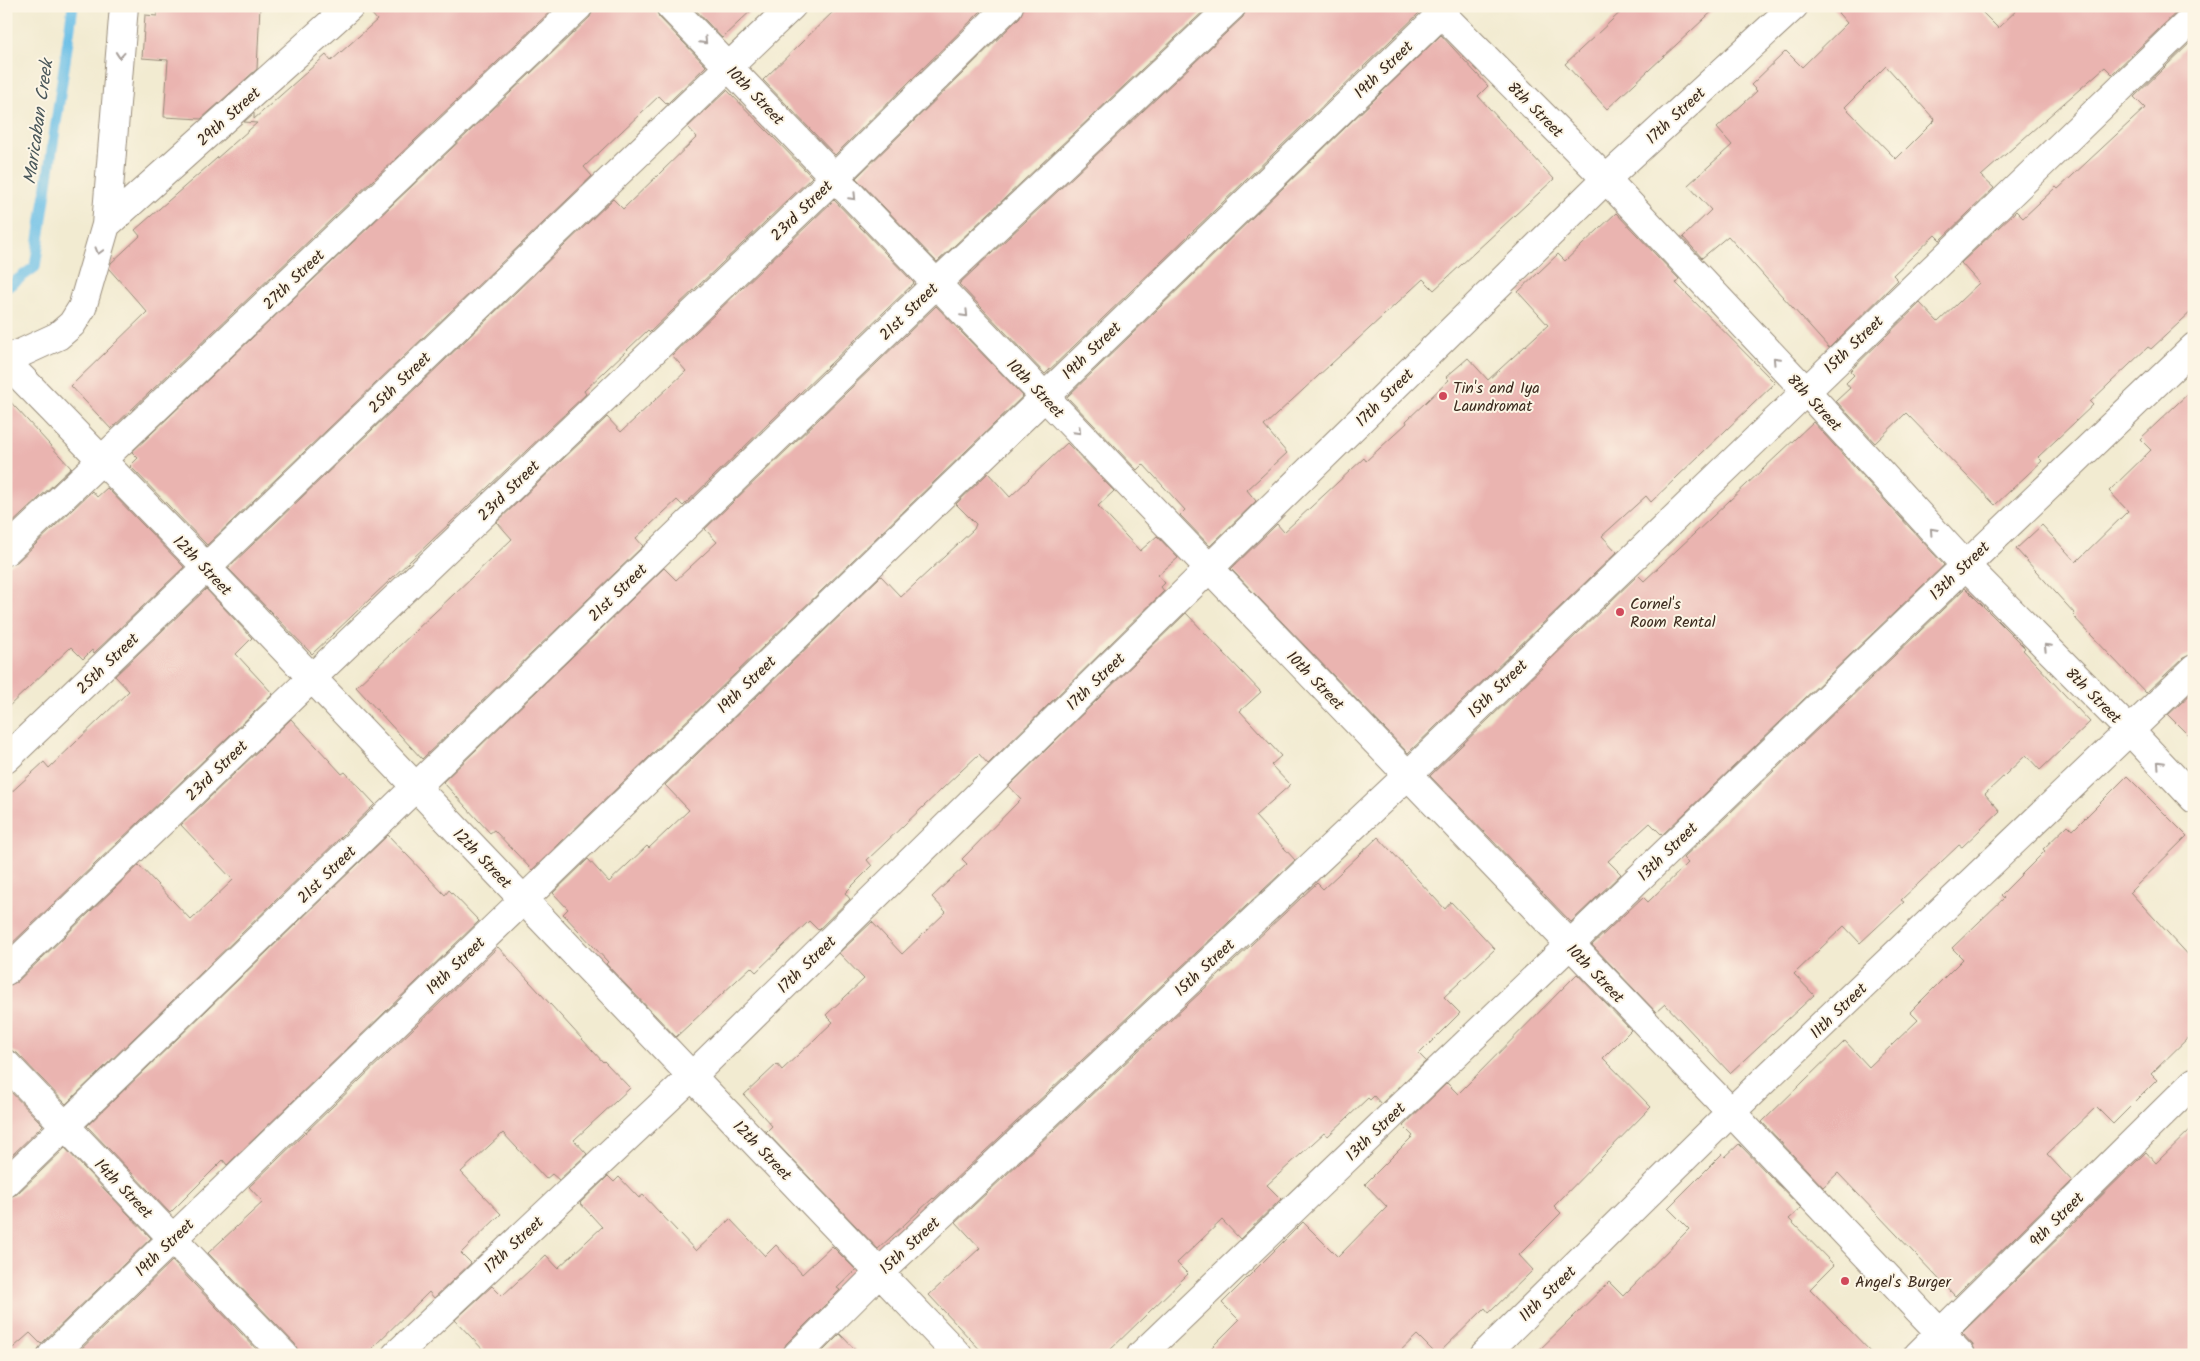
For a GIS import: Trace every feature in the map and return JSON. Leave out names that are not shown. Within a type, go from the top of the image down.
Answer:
[{"type":"street","points":[[6,361],[58,336],[72,324],[82,308],[106,225],[124,6]]},
{"type":"street","name":"29th Street","points":[[106,225],[350,6]]},
{"type":"street","name":"27th Street","points":[[6,551],[579,6]]},
{"type":"street","name":"10th Street","points":[[670,6],[1569,945],[1732,1112],[1960,1355]]},
{"type":"street","name":"25th Street","points":[[6,759],[792,6]]},
{"type":"street","name":"23rd Street","points":[[6,971],[834,178],[1009,6]]},
{"type":"street","name":"21st Street","points":[[6,1183],[936,284],[1232,6]]},
{"type":"street","name":"17th Street","points":[[396,1355],[692,1076],[1210,570],[1606,179],[1794,6]]},
{"type":"street","name":"8th Street","points":[[1438,10],[1606,179],[1805,390],[1965,565],[2130,731],[2194,799]]},
{"type":"street","name":"19th Street","points":[[52,1355],[1043,396],[1438,10]]},
{"type":"street","name":"15th Street","points":[[797,1355],[880,1272],[1407,776],[1805,390],[2194,17]]},
{"type":"street","name":"13th Street","points":[[1141,1355],[2194,347]]},
{"type":"street","name":"12th Street","points":[[6,361],[206,567],[958,1355]]},
{"type":"street","name":"11th Street","points":[[1484,1355],[1732,1112],[2194,669]]},
{"type":"street","name":"14th Street","points":[[6,1064],[284,1355]]},
{"type":"street","name":"9th Street","points":[[1918,1355],[2194,1082]]},
{"type":"building","points":[[157,6],[260,6],[257,69],[201,119],[164,117],[168,60],[142,58],[145,15],[157,16]]},
{"type":"building","points":[[365,6],[556,6],[111,429],[71,386],[147,312],[109,269],[111,263],[140,236],[135,230],[257,123],[244,122],[254,113],[254,119],[326,55],[331,61],[377,20]]},
{"type":"building","points":[[594,6],[655,6],[659,17],[706,66],[667,104],[659,96],[584,167],[592,176],[207,545],[130,466],[138,458],[132,452],[590,17]]},
{"type":"building","points":[[692,6],[756,6],[722,38]]},
{"type":"building","points":[[839,6],[986,6],[835,155],[763,80]]},
{"type":"building","points":[[1024,6],[1209,6],[937,262],[856,178],[1020,17]]},
{"type":"building","points":[[1247,6],[1415,6],[1420,12],[1045,374],[959,284],[1243,17]]},
{"type":"building","points":[[1627,6],[1718,6],[1607,109],[1565,64]]},
{"type":"building","points":[[1832,6],[1976,6],[1998,28],[2021,6],[2183,6],[2112,74],[2105,67],[1981,176],[1994,188],[1940,240],[1935,235],[1893,275],[1898,280],[1829,348],[1728,236],[1702,258],[1683,237],[1711,210],[1688,185],[1732,145],[1717,128],[1757,91],[1751,85],[1786,51],[1802,67],[1847,23]],"holes":[[[1886,66],[1935,120],[1896,159],[1845,107]]]},
{"type":"building","points":[[1441,35],[1488,86],[1478,96],[1554,179],[1434,290],[1423,279],[1264,426],[1287,453],[1247,490],[1256,501],[1210,546],[1180,515],[1185,510],[1143,464],[1137,470],[1067,397]]},
{"type":"building","points":[[2194,39],[2194,309],[2151,349],[2148,347],[2090,402],[2093,405],[2038,457],[2042,461],[1995,505],[1906,413],[1875,443],[1836,401],[1850,388],[1846,383],[1854,375],[1850,371],[1920,303],[1938,322],[1979,283],[1961,263],[2016,211],[2023,218],[2056,187],[2058,189],[2145,108],[2134,97]]},
{"type":"building","points":[[727,90],[812,177],[650,332],[648,330],[584,391],[586,394],[312,654],[228,568],[613,199],[623,209],[697,137],[688,127]]},
{"type":"building","points":[[834,200],[914,283],[683,506],[677,500],[636,538],[643,546],[422,759],[356,687],[512,539],[497,522],[607,417],[621,432],[686,371],[672,355]]},
{"type":"building","points":[[1616,213],[1679,279],[1676,283],[1775,383],[1651,502],[1646,496],[1602,536],[1617,552],[1408,753],[1231,569],[1277,524],[1284,532],[1364,458],[1366,461],[1407,423],[1406,421],[1449,380],[1446,377],[1468,358],[1488,380],[1548,325],[1518,292],[1558,254],[1565,261]]},
{"type":"building","points":[[936,306],[1023,396],[532,870],[494,830],[490,833],[443,782],[664,568],[676,580],[717,542],[705,529]]},
{"type":"building","points":[[2194,388],[2194,654],[2183,658],[2146,693],[2073,616],[2075,614],[2016,549],[2042,525],[2076,562],[2128,511],[2109,491],[2151,450],[2140,439]]},
{"type":"building","points":[[6,397],[71,468],[6,529]]},
{"type":"building","points":[[1813,422],[1944,565],[1662,835],[1650,823],[1608,861],[1621,874],[1571,922],[1430,776],[1638,575],[1644,581]]},
{"type":"building","points":[[1067,443],[1114,491],[1098,506],[1140,551],[1157,536],[1178,558],[1158,575],[1165,583],[1161,587],[1164,591],[988,764],[979,754],[867,860],[872,866],[845,893],[850,899],[818,930],[809,921],[756,972],[751,967],[676,1037],[606,964],[608,962],[563,914],[568,909],[553,893],[588,859],[609,882],[689,810],[665,785],[881,576],[901,597],[974,529],[976,524],[956,504],[988,473],[1010,497]]},
{"type":"building","points":[[107,488],[184,567],[94,653],[92,650],[83,659],[71,647],[6,709],[6,566],[17,562],[92,491],[97,497]]},
{"type":"building","points":[[1965,588],[2025,648],[2023,650],[2090,722],[2040,770],[2026,755],[1985,794],[2000,811],[1962,847],[1959,845],[1901,900],[1904,902],[1860,943],[1844,926],[1794,974],[1814,995],[1730,1073],[1665,1004],[1656,1012],[1592,945],[1643,897],[1648,902],[1688,863],[1683,858]]},
{"type":"building","points":[[206,589],[252,638],[236,654],[273,694],[6,949],[6,797],[44,762],[49,768],[129,691],[115,676]]},
{"type":"building","points":[[1186,613],[1261,692],[1240,711],[1281,756],[1271,765],[1290,785],[1255,816],[1295,860],[934,1199],[878,1249],[766,1132],[772,1126],[744,1095],[777,1064],[782,1070],[833,1022],[826,1015],[864,979],[839,953],[872,922],[902,954],[946,912],[932,897],[967,864],[962,859],[1021,799],[1009,786]]},
{"type":"building","points":[[2194,691],[2194,741],[2168,715]]},
{"type":"building","points":[[291,719],[342,774],[345,772],[375,804],[66,1104],[17,1053],[6,1049],[6,986],[17,982],[139,865],[191,920],[233,880],[181,825]]},
{"type":"building","points":[[2127,776],[2187,836],[2130,892],[2194,961],[2194,1032],[2151,1074],[2157,1080],[2113,1124],[2096,1107],[2047,1154],[2072,1181],[1955,1296],[1838,1173],[1823,1187],[1762,1122],[1845,1041],[1869,1067],[1918,1020],[1910,1012],[1963,959],[1952,948],[2004,898],[2001,895],[2045,851],[2043,849],[2068,825],[2073,830]]},
{"type":"building","points":[[388,835],[445,895],[449,890],[479,921],[227,1165],[223,1160],[170,1213],[87,1126]]},
{"type":"building","points":[[1378,837],[1445,909],[1451,902],[1495,949],[1444,997],[1460,1013],[1419,1054],[1426,1061],[1381,1104],[1374,1096],[1370,1100],[1368,1098],[1328,1136],[1324,1133],[1267,1185],[1281,1199],[1240,1239],[1222,1220],[1177,1263],[1188,1274],[1105,1355],[985,1355],[929,1295],[980,1248],[956,1222],[1317,883],[1323,889]]},
{"type":"building","points":[[498,947],[603,1062],[630,1088],[574,1140],[587,1154],[559,1180],[552,1174],[546,1179],[503,1133],[461,1172],[501,1214],[461,1253],[471,1263],[434,1298],[429,1292],[365,1355],[299,1355],[295,1344],[208,1253],[263,1202],[249,1187]]},
{"type":"building","points":[[1577,974],[1631,1030],[1603,1058],[1651,1107],[1554,1206],[1561,1213],[1519,1255],[1533,1270],[1489,1313],[1485,1308],[1437,1355],[1417,1335],[1396,1355],[1204,1355],[1239,1320],[1222,1303],[1303,1222],[1338,1257],[1387,1207],[1365,1184],[1413,1136],[1403,1126],[1447,1083],[1458,1094]]},
{"type":"building","points":[[6,1087],[43,1125],[6,1161]]},
{"type":"building","points":[[2194,1126],[2194,1355],[1976,1355],[1973,1345],[1962,1333],[2146,1152],[2156,1163]]},
{"type":"building","points":[[1739,1144],[1801,1208],[1789,1219],[1834,1265],[1810,1289],[1874,1355],[1534,1355],[1609,1282],[1623,1296],[1689,1229],[1668,1208],[1722,1154],[1725,1157]]},
{"type":"building","points":[[65,1148],[151,1238],[41,1344],[30,1333],[6,1354],[6,1198],[17,1194]]},
{"type":"building","points":[[608,1176],[614,1182],[619,1177],[639,1198],[643,1195],[696,1251],[730,1219],[765,1256],[776,1245],[802,1274],[832,1246],[856,1270],[837,1288],[840,1290],[786,1344],[782,1355],[488,1355],[455,1320],[492,1286],[502,1296],[546,1255],[558,1268],[602,1227],[580,1203]]},
{"type":"building","points":[[172,1261],[262,1355],[75,1355]]},
{"type":"building","points":[[840,1334],[860,1355],[819,1355]]},
{"type":"waterway","name":"Maricaban Creek","points":[[6,288],[35,267],[73,6]]},
{"type":"place","name":"Tin's and Iya Laundromat","points":[[1443,396]]},
{"type":"place","name":"Cornel's Room Rental","points":[[1620,612]]},
{"type":"place","name":"Angel's Burger","points":[[1845,1281]]}]
